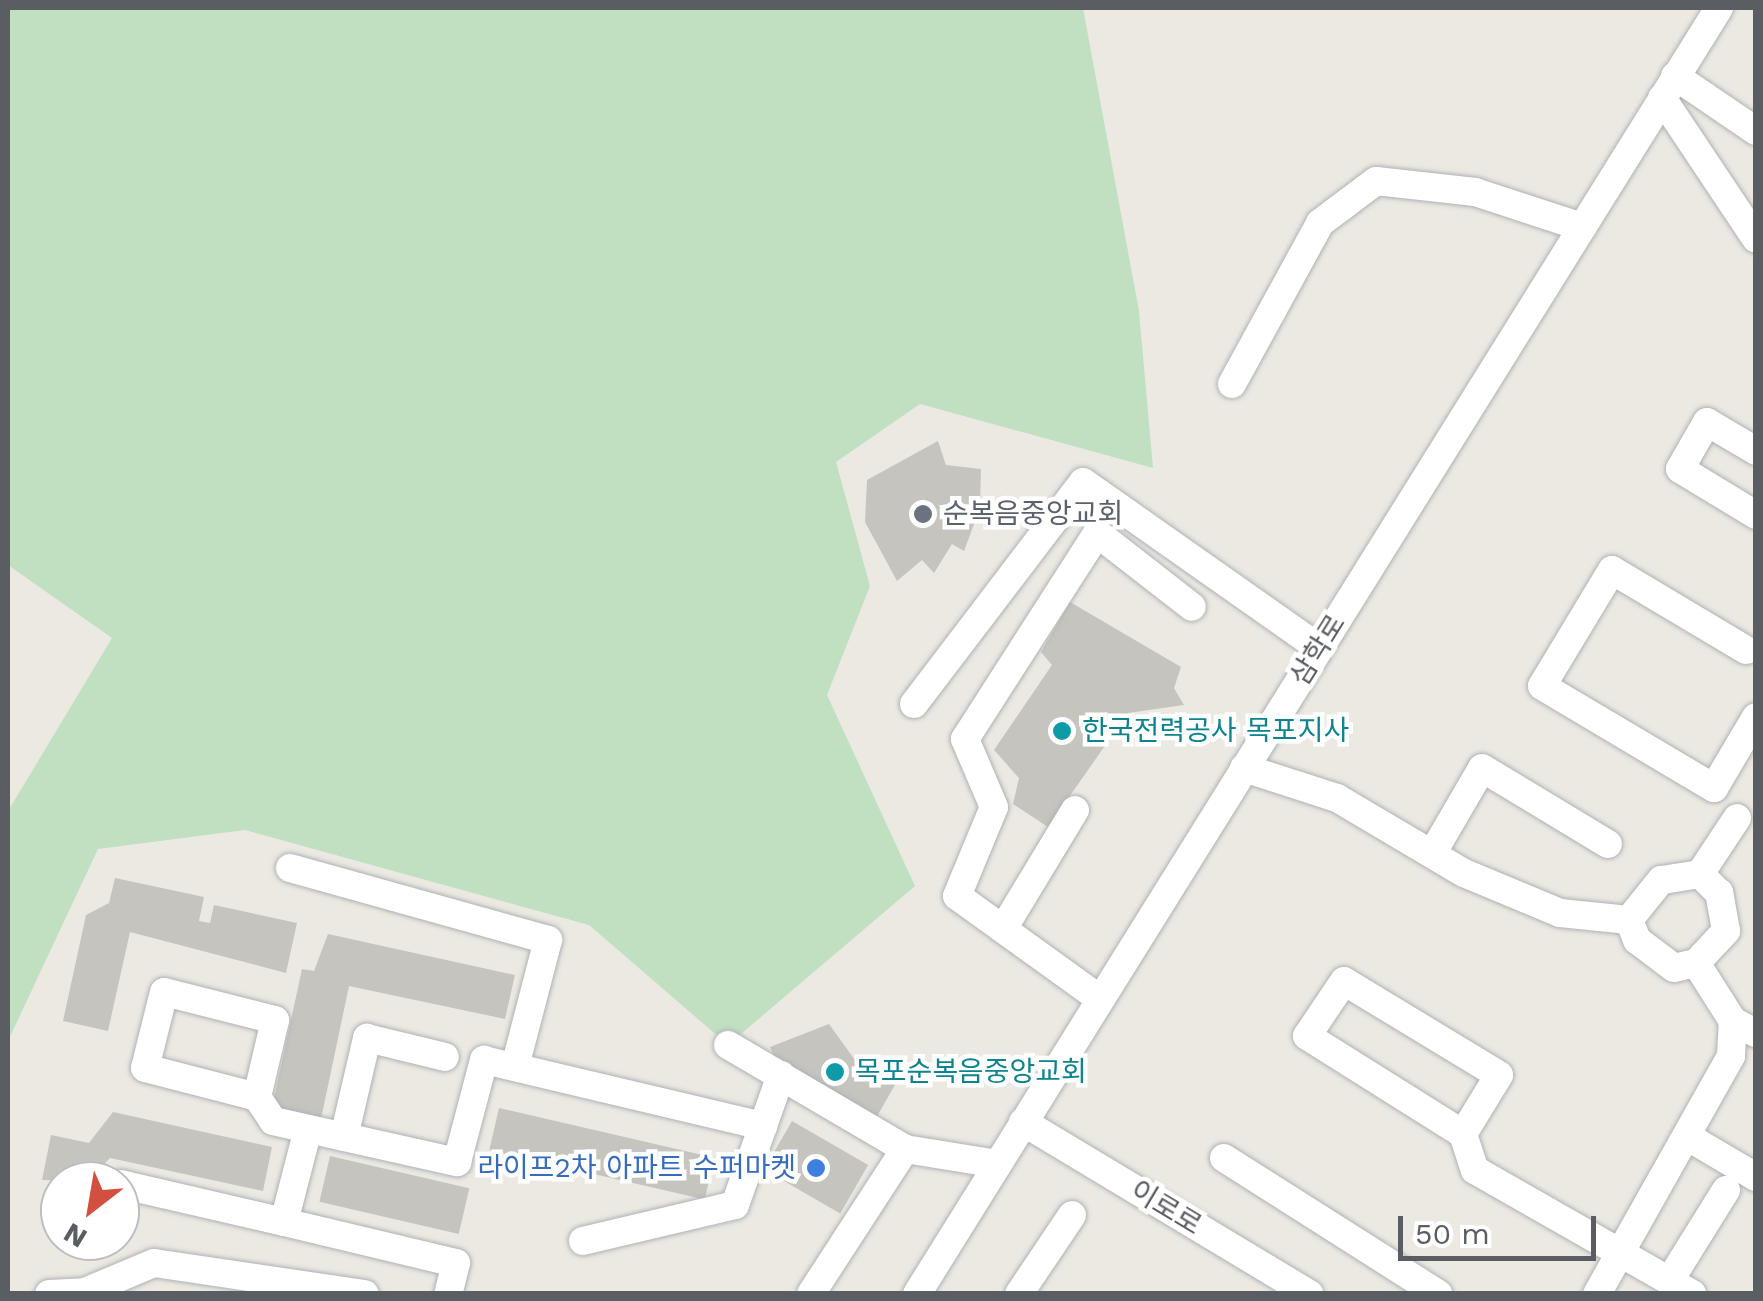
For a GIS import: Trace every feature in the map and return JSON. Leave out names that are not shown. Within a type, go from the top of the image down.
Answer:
[{"type":"street","name":"삼학로","points":[[917,1294],[1718,8]]},
{"type":"street","points":[[1669,87],[1756,131]]},
{"type":"street","points":[[1669,87],[1756,239]]},
{"type":"street","points":[[1232,384],[1320,223],[1376,180],[1475,192],[1582,227]]},
{"type":"street","points":[[1756,451],[1707,422],[1680,469],[1756,515]]},
{"type":"street","points":[[914,704],[1082,482],[1319,648]]},
{"type":"street","points":[[1100,1000],[957,896],[994,808],[965,740],[1097,532],[1192,607]]},
{"type":"street","points":[[1629,920],[1661,880],[1700,874],[1746,817],[1714,788],[1542,686],[1612,570],[1746,650]]},
{"type":"street","points":[[1714,788],[1756,717]]},
{"type":"street","points":[[1244,768],[1337,798],[1432,854],[1560,913],[1629,920]]},
{"type":"street","points":[[1432,854],[1482,768],[1608,844]]},
{"type":"street","points":[[1004,929],[1075,810]]},
{"type":"street","points":[[290,868],[548,940],[515,1067]]},
{"type":"street","points":[[1629,920],[1636,940],[1674,968],[1696,963],[1726,931],[1720,893],[1700,874]]},
{"type":"street","points":[[1597,1294],[1688,1138],[1744,1027],[1696,963]]},
{"type":"street","points":[[1463,1134],[1500,1075],[1344,981],[1306,1036],[1463,1134],[1475,1170],[1681,1287],[1726,1190]]},
{"type":"street","points":[[257,1097],[275,1020],[164,992],[145,1068],[257,1097],[274,1121],[344,1137],[457,1162],[484,1060],[762,1126]]},
{"type":"street","points":[[344,1137],[366,1038],[444,1057]]},
{"type":"street","points":[[728,1045],[906,1148],[998,1164]]},
{"type":"street","points":[[583,1241],[735,1205],[781,1074]]},
{"type":"street","name":"이로로","points":[[1023,1122],[1309,1294]]},
{"type":"street","points":[[284,1222],[308,1128]]},
{"type":"street","points":[[1688,1138],[1756,1177]]},
{"type":"street","points":[[810,1294],[906,1148]]},
{"type":"street","points":[[1224,1158],[1438,1294]]},
{"type":"street","points":[[140,1189],[456,1263],[448,1294]]},
{"type":"street","points":[[1019,1294],[1072,1214]]},
{"type":"street","points":[[49,1294],[98,1290],[154,1263],[366,1294]]},
{"type":"green space","points":[[8,8],[1083,8],[1139,311],[1153,468],[920,404],[836,462],[870,586],[827,695],[915,886],[728,1045],[589,925],[245,830],[98,849],[8,1041],[8,811],[112,638],[8,565]]},
{"type":"building","name":"순복음중앙교회","points":[[938,441],[946,465],[981,469],[980,508],[964,551],[952,544],[934,573],[922,560],[897,581],[865,522],[867,480]]},
{"type":"building","name":"한국전력공사 목포지사","points":[[1070,602],[1181,667],[1174,688],[1184,705],[1128,713],[1048,827],[1013,804],[1019,778],[994,750],[1052,665],[1041,652]]},
{"type":"building","points":[[115,878],[204,897],[199,921],[210,923],[214,905],[297,923],[286,973],[130,932],[108,1031],[63,1021],[86,915],[109,903]]},
{"type":"building","points":[[328,934],[515,975],[505,1019],[349,986],[321,1119],[272,1108],[302,969],[314,971]]},
{"type":"building","name":"목포순복음중앙교회","points":[[829,1024],[857,1063],[896,1083],[875,1120],[775,1059],[770,1047]]},
{"type":"building","points":[[499,1108],[714,1158],[705,1200],[489,1150]]},
{"type":"building","points":[[113,1112],[272,1147],[263,1191],[140,1164],[140,1161],[46,1161],[51,1135],[89,1143]]},
{"type":"building","name":"라이프2차 아파트 수퍼마켓","points":[[792,1121],[868,1165],[840,1213],[764,1169]]},
{"type":"building","points":[[330,1156],[469,1188],[459,1234],[319,1202]]},
{"type":"place","name":"순복음중앙교회","points":[[923,514]]},
{"type":"place","name":"한국전력공사 목포지사","points":[[1062,731]]},
{"type":"place","name":"목포순복음중앙교회","points":[[835,1072]]},
{"type":"place","name":"라이프2차 아파트 수퍼마켓","points":[[816,1168]]}]
